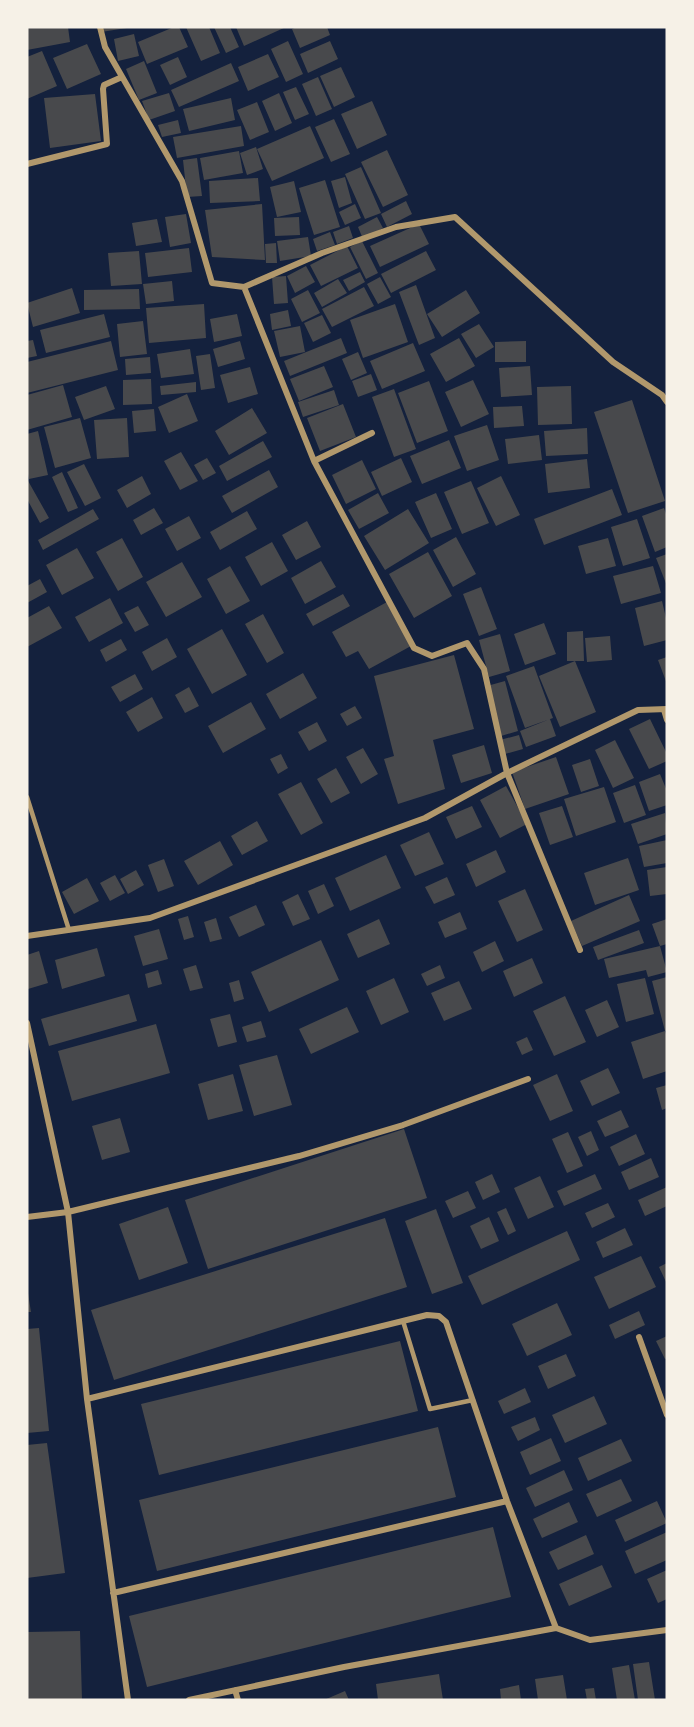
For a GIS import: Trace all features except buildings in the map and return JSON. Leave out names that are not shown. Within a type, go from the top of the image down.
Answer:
[{"type":"street","points":[[99,27],[105,47],[182,181],[212,283],[244,287],[322,253],[396,227],[455,217],[613,362],[662,395],[667,402]]},
{"type":"street","points":[[27,164],[107,144],[103,89],[105,85],[122,77]]},
{"type":"street","points":[[244,287],[314,461],[414,648],[432,656],[467,643],[484,669],[507,773],[580,950]]},
{"type":"street","points":[[314,461],[372,433]]},
{"type":"street","points":[[27,936],[150,918],[425,818],[507,773],[638,710],[665,709],[667,720]]},
{"type":"street","points":[[27,1023],[68,1212],[87,1398],[128,1700]]},
{"type":"street","points":[[27,1217],[68,1212],[299,1156],[403,1125],[528,1079]]},
{"type":"street","points":[[87,1398],[427,1315],[439,1316],[446,1322],[507,1501],[556,1628]]},
{"type":"street","points":[[639,1337],[667,1415]]},
{"type":"street","points":[[113,1593],[507,1501]]},
{"type":"street","points":[[189,1700],[344,1666],[556,1628],[590,1640],[667,1630]]},
{"type":"street","points":[[235,1690],[238,1700]]},
{"type":"lane","points":[[27,797],[69,930]]},
{"type":"lane","points":[[403,1321],[430,1409],[473,1400]]}]
